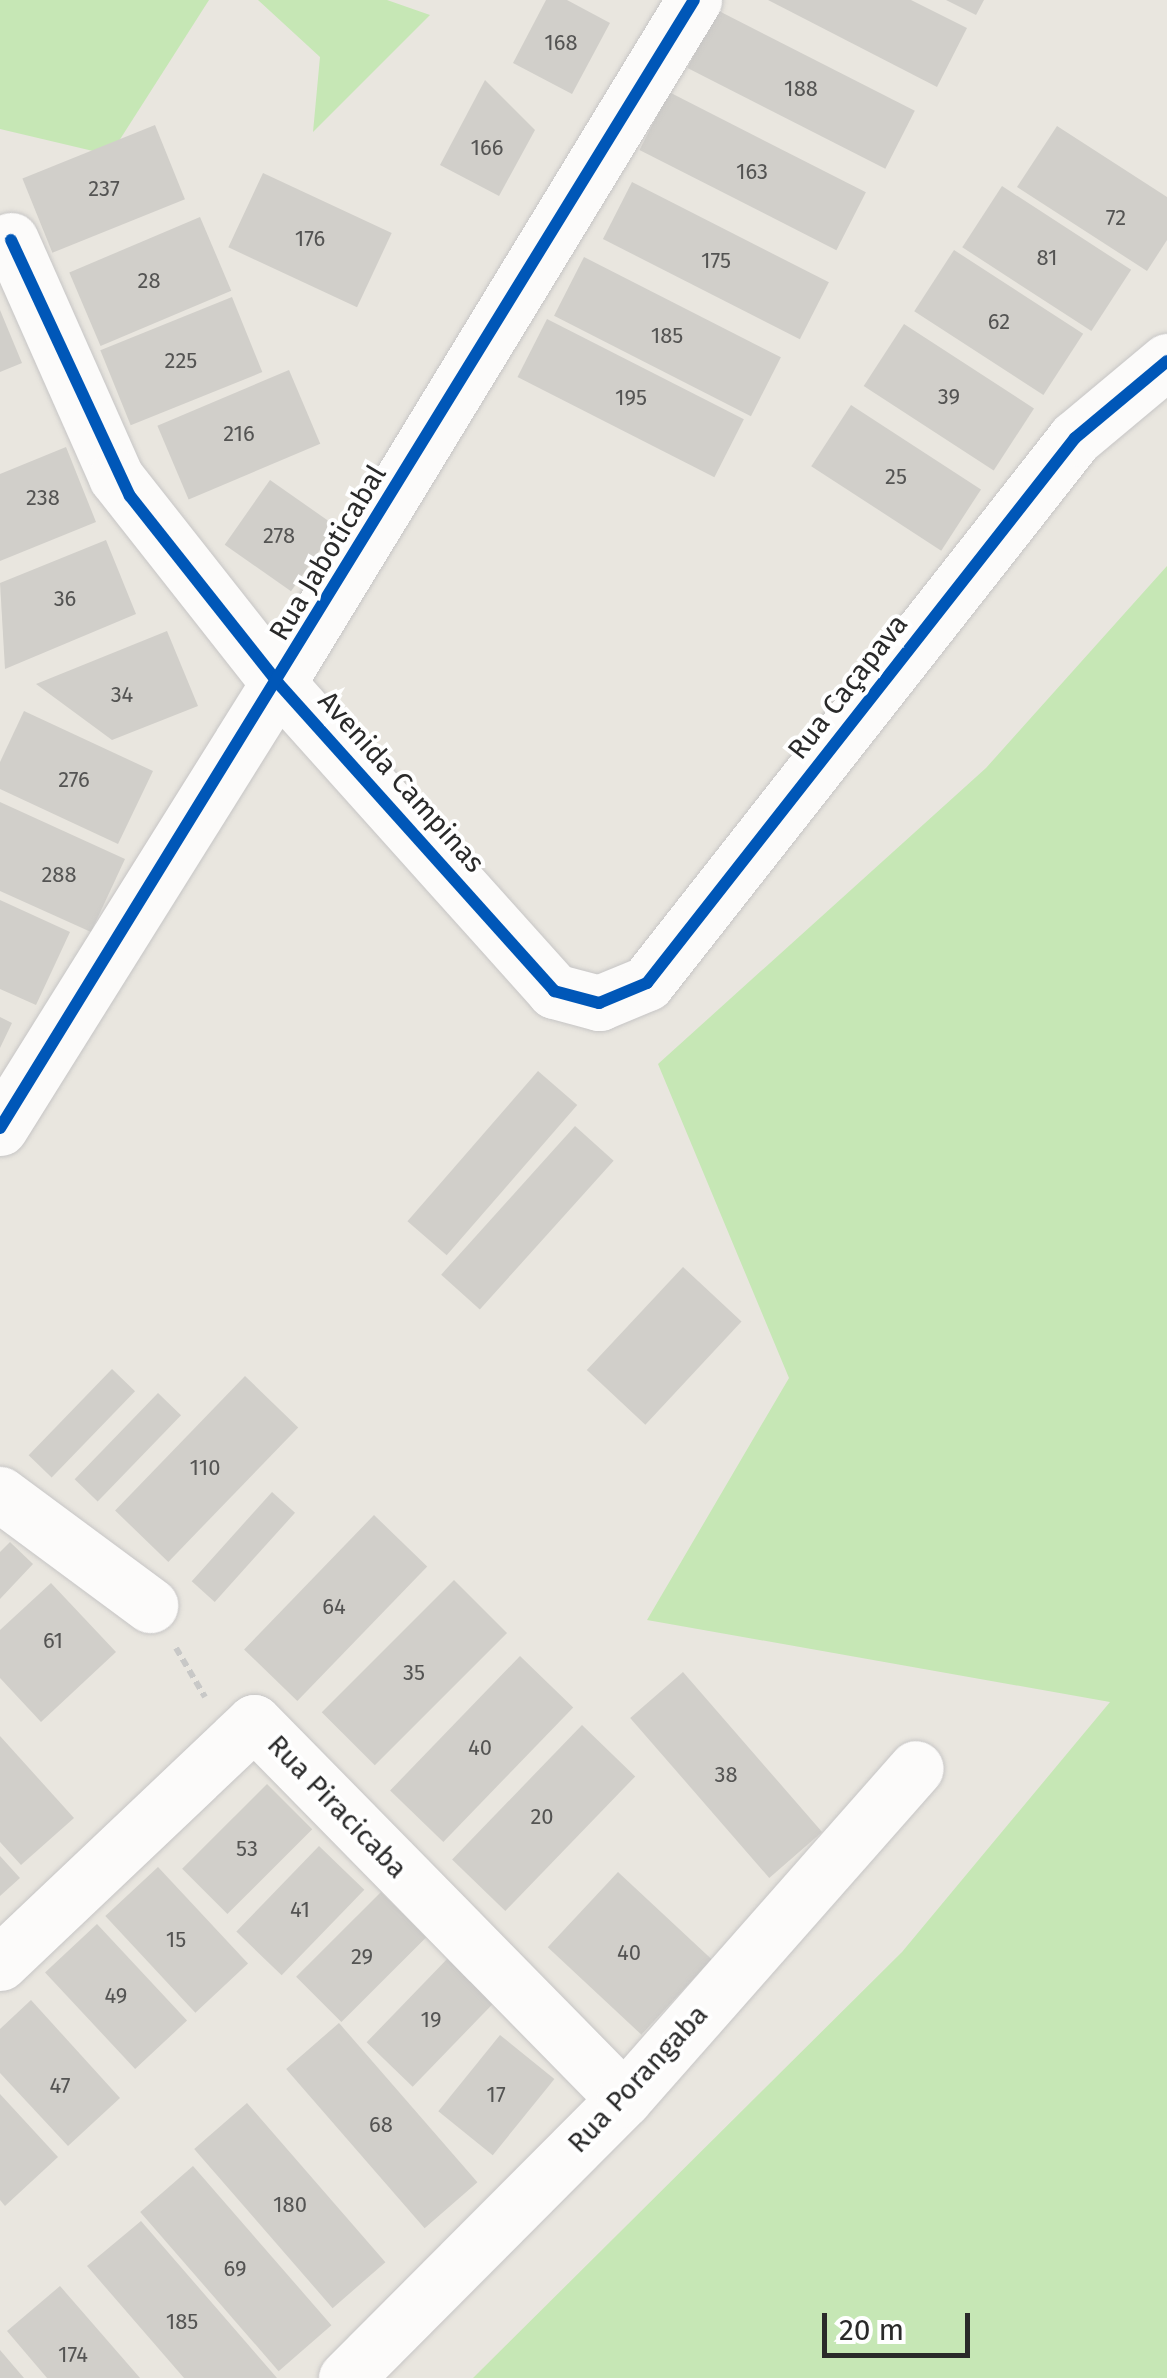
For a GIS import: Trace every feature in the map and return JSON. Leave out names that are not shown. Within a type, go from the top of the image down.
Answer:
[{"type":"street","name":"Rua Jaboticabal","points":[[0,1128],[278,683],[694,0]]},
{"type":"street","name":"Avenida Campinas","points":[[11,240],[116,477],[278,683],[554,991]]},
{"type":"street","name":"Rua Caçapava","points":[[554,991],[599,1003],[647,983],[1076,438],[1167,361]]},
{"type":"street","points":[[0,1494],[150,1605]]},
{"type":"street","points":[[0,1963],[254,1722]]},
{"type":"street","name":"Rua Piracicaba","points":[[254,1722],[624,2099]]},
{"type":"street","name":"Rua Porangaba","points":[[346,2378],[624,2099],[916,1768]]},
{"type":"green space","points":[[0,0],[209,0],[110,155],[0,129]]},
{"type":"green space","points":[[258,0],[387,0],[430,15],[313,132],[320,57]]},
{"type":"green space","points":[[1167,566],[1167,2378],[473,2378],[902,1952],[1110,1702],[647,1620],[789,1378],[658,1064],[986,768]]},
{"type":"building","points":[[546,0],[567,0],[610,23],[572,94],[513,63]]},
{"type":"building","points":[[768,0],[911,0],[967,28],[937,87]]},
{"type":"building","points":[[946,0],[984,0],[976,15]]},
{"type":"building","points":[[717,10],[915,111],[885,169],[687,68]]},
{"type":"building","points":[[485,80],[535,130],[499,196],[440,165]]},
{"type":"building","points":[[669,92],[866,192],[836,250],[639,150]]},
{"type":"building","points":[[155,125],[185,199],[52,253],[22,179]]},
{"type":"building","points":[[1057,126],[1167,197],[1167,240],[1147,271],[1017,187]]},
{"type":"building","points":[[263,173],[392,233],[357,307],[228,247]]},
{"type":"building","points":[[632,182],[829,282],[800,339],[603,239]]},
{"type":"building","points":[[1002,186],[1131,270],[1091,331],[962,247]]},
{"type":"building","points":[[200,217],[231,291],[101,346],[69,272]]},
{"type":"building","points":[[954,250],[1083,334],[1043,395],[914,311]]},
{"type":"building","points":[[584,257],[781,357],[751,416],[554,316]]},
{"type":"building","points":[[232,297],[262,372],[131,425],[100,350]]},
{"type":"building","points":[[0,310],[22,363],[0,372]]},
{"type":"building","points":[[547,319],[744,419],[714,477],[517,377]]},
{"type":"building","points":[[904,324],[1034,408],[994,470],[864,386]]},
{"type":"building","points":[[289,370],[320,444],[189,500],[157,426]]},
{"type":"building","points":[[851,405],[981,489],[941,551],[811,466]]},
{"type":"building","points":[[66,447],[96,522],[0,561],[0,474]]},
{"type":"building","points":[[270,480],[336,526],[291,591],[225,545]]},
{"type":"building","points":[[106,540],[136,614],[5,669],[0,583]]},
{"type":"building","points":[[167,631],[198,706],[112,740],[36,684]]},
{"type":"building","points":[[24,711],[153,771],[118,844],[0,789],[0,762]]},
{"type":"building","points":[[0,802],[125,859],[91,932],[0,891]]},
{"type":"building","points":[[0,900],[70,932],[36,1005],[0,989]]},
{"type":"building","points":[[0,1017],[12,1023],[0,1048]]},
{"type":"building","points":[[538,1071],[577,1105],[447,1255],[407,1221]]},
{"type":"building","points":[[575,1126],[614,1161],[480,1309],[441,1275]]},
{"type":"building","points":[[683,1267],[742,1322],[645,1425],[587,1370]]},
{"type":"building","points":[[112,1369],[135,1391],[52,1478],[29,1455]]},
{"type":"building","points":[[245,1376],[298,1427],[168,1562],[115,1511]]},
{"type":"building","points":[[158,1393],[181,1415],[98,1502],[75,1479]]},
{"type":"building","points":[[272,1492],[295,1513],[215,1602],[192,1581]]},
{"type":"building","points":[[374,1515],[427,1566],[297,1701],[244,1650]]},
{"type":"building","points":[[10,1542],[33,1564],[0,1599],[0,1552]]},
{"type":"building","points":[[454,1580],[507,1633],[375,1765],[322,1712]]},
{"type":"building","points":[[51,1583],[116,1652],[41,1722],[0,1678],[0,1630]]},
{"type":"building","points":[[520,1656],[573,1707],[443,1842],[390,1791]]},
{"type":"building","points":[[683,1672],[822,1832],[769,1878],[630,1718]]},
{"type":"building","points":[[582,1725],[635,1776],[505,1911],[452,1860]]},
{"type":"building","points":[[0,1736],[74,1818],[21,1865],[0,1842]]},
{"type":"building","points":[[267,1784],[312,1829],[227,1914],[182,1869]]},
{"type":"building","points":[[319,1846],[364,1890],[282,1975],[236,1932]]},
{"type":"building","points":[[0,1856],[20,1878],[0,1896]]},
{"type":"building","points":[[158,1867],[248,1964],[195,2013],[105,1916]]},
{"type":"building","points":[[618,1872],[712,1959],[641,2035],[548,1947]]},
{"type":"building","points":[[381,1892],[426,1937],[341,2022],[296,1977]]},
{"type":"building","points":[[97,1924],[187,2021],[135,2069],[45,1972]]},
{"type":"building","points":[[450,1956],[496,2000],[413,2087],[367,2042]]},
{"type":"building","points":[[31,2000],[120,2098],[68,2146],[0,2073],[0,2029]]},
{"type":"building","points":[[339,2023],[477,2182],[425,2228],[286,2069]]},
{"type":"building","points":[[500,2035],[554,2079],[493,2155],[438,2111]]},
{"type":"building","points":[[0,2094],[58,2157],[5,2206],[0,2200]]},
{"type":"building","points":[[247,2103],[385,2262],[333,2308],[194,2149]]},
{"type":"building","points":[[193,2166],[331,2325],[279,2371],[140,2212]]},
{"type":"building","points":[[141,2221],[277,2378],[184,2378],[87,2266]]},
{"type":"building","points":[[60,2286],[140,2378],[47,2378],[7,2331]]},
{"type":"building","points":[[0,2350],[24,2378],[0,2378]]},
{"type":"cycle path","points":[[0,1128],[694,0]]},
{"type":"cycle path","points":[[11,240],[130,496],[278,683],[554,991],[599,1003],[647,983],[1075,438],[1167,361]]}]
